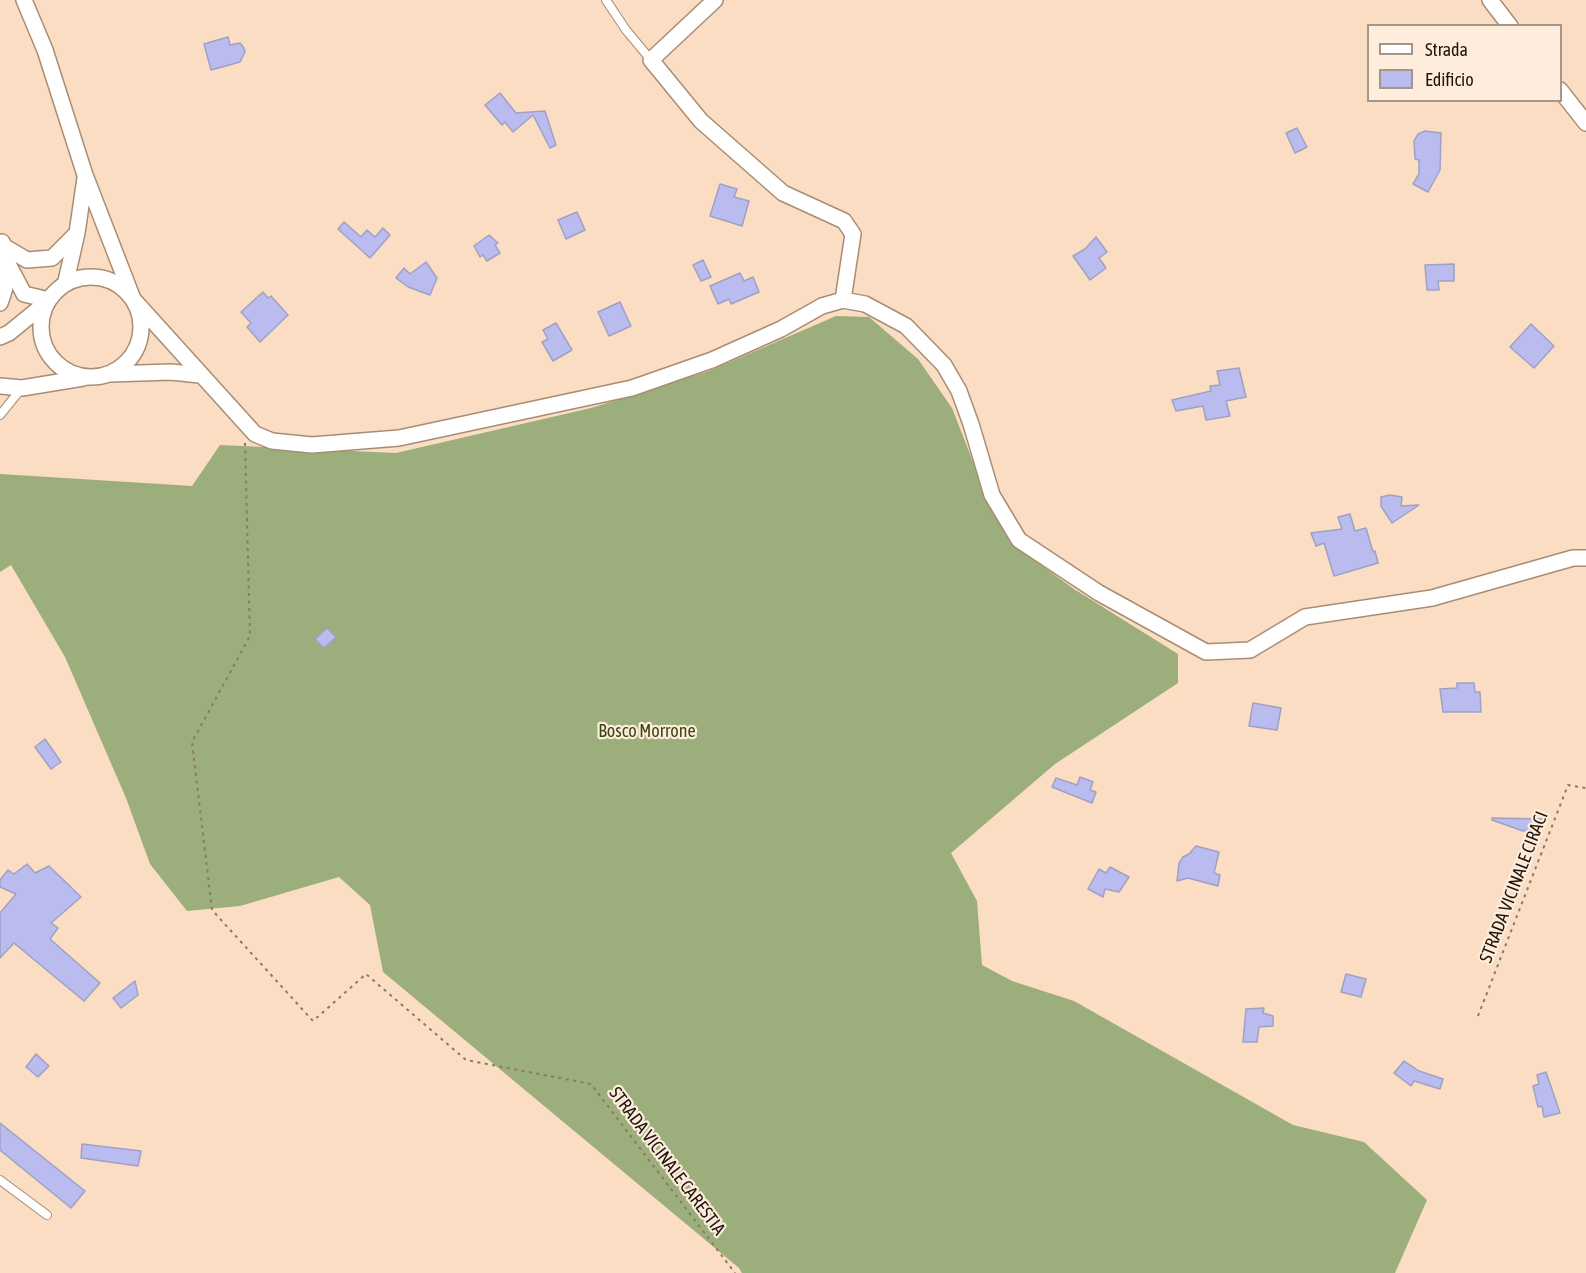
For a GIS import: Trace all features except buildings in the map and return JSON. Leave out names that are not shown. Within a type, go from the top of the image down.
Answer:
[{"type":"street","points":[[0,386],[22,388],[99,376],[123,365],[135,353],[142,325],[85,175],[45,50],[24,0]]},
{"type":"street","points":[[715,0],[651,60],[701,121],[783,193],[844,221],[853,234],[843,300]]},
{"type":"street","points":[[1490,0],[1508,24]]},
{"type":"street","points":[[1562,93],[1586,123]]},
{"type":"street","points":[[0,337],[9,333],[49,300],[66,281],[77,233],[85,175]]},
{"type":"street","points":[[4,249],[27,260],[52,258],[77,233]]},
{"type":"street","points":[[4,249],[24,294],[49,300]]},
{"type":"street","points":[[0,303],[4,294],[4,249]]},
{"type":"street","points":[[66,281],[80,277],[109,282],[123,288],[255,434],[272,441],[312,446],[399,438],[632,388],[712,360],[780,329],[822,306],[843,300],[865,304],[906,326],[944,365],[959,391],[992,495],[1019,540],[1099,593],[1206,652],[1250,650],[1305,617],[1432,598],[1573,558],[1586,558]]},
{"type":"street","points":[[49,300],[40,330],[49,356],[61,368],[76,375],[171,372],[200,375]]},
{"type":"lane","points":[[606,0],[626,30],[651,60]]},
{"type":"lane","points":[[0,415],[22,388]]},
{"type":"lane","points":[[0,1180],[47,1215]]},
{"type":"path","name":"STRADA VICINALE CARESTIA","points":[[244,423],[250,636],[192,742],[213,910],[313,1021],[366,974],[466,1060],[591,1084],[735,1273]]},
{"type":"path","name":"STRADA VICINALE CIRACI","points":[[1478,1016],[1568,785],[1586,788]]},
{"type":"green space","name":"Bosco Morrone","points":[[836,316],[869,317],[918,359],[952,408],[984,490],[1011,543],[1074,589],[1178,654],[1178,683],[1055,764],[951,853],[977,901],[982,965],[1012,981],[1074,1001],[1293,1125],[1364,1142],[1427,1200],[1395,1273],[742,1273],[739,1268],[383,972],[370,905],[339,877],[240,906],[187,911],[150,864],[126,798],[65,657],[11,565],[0,572],[0,474],[192,486],[220,445],[396,453],[591,408],[709,371]]}]
